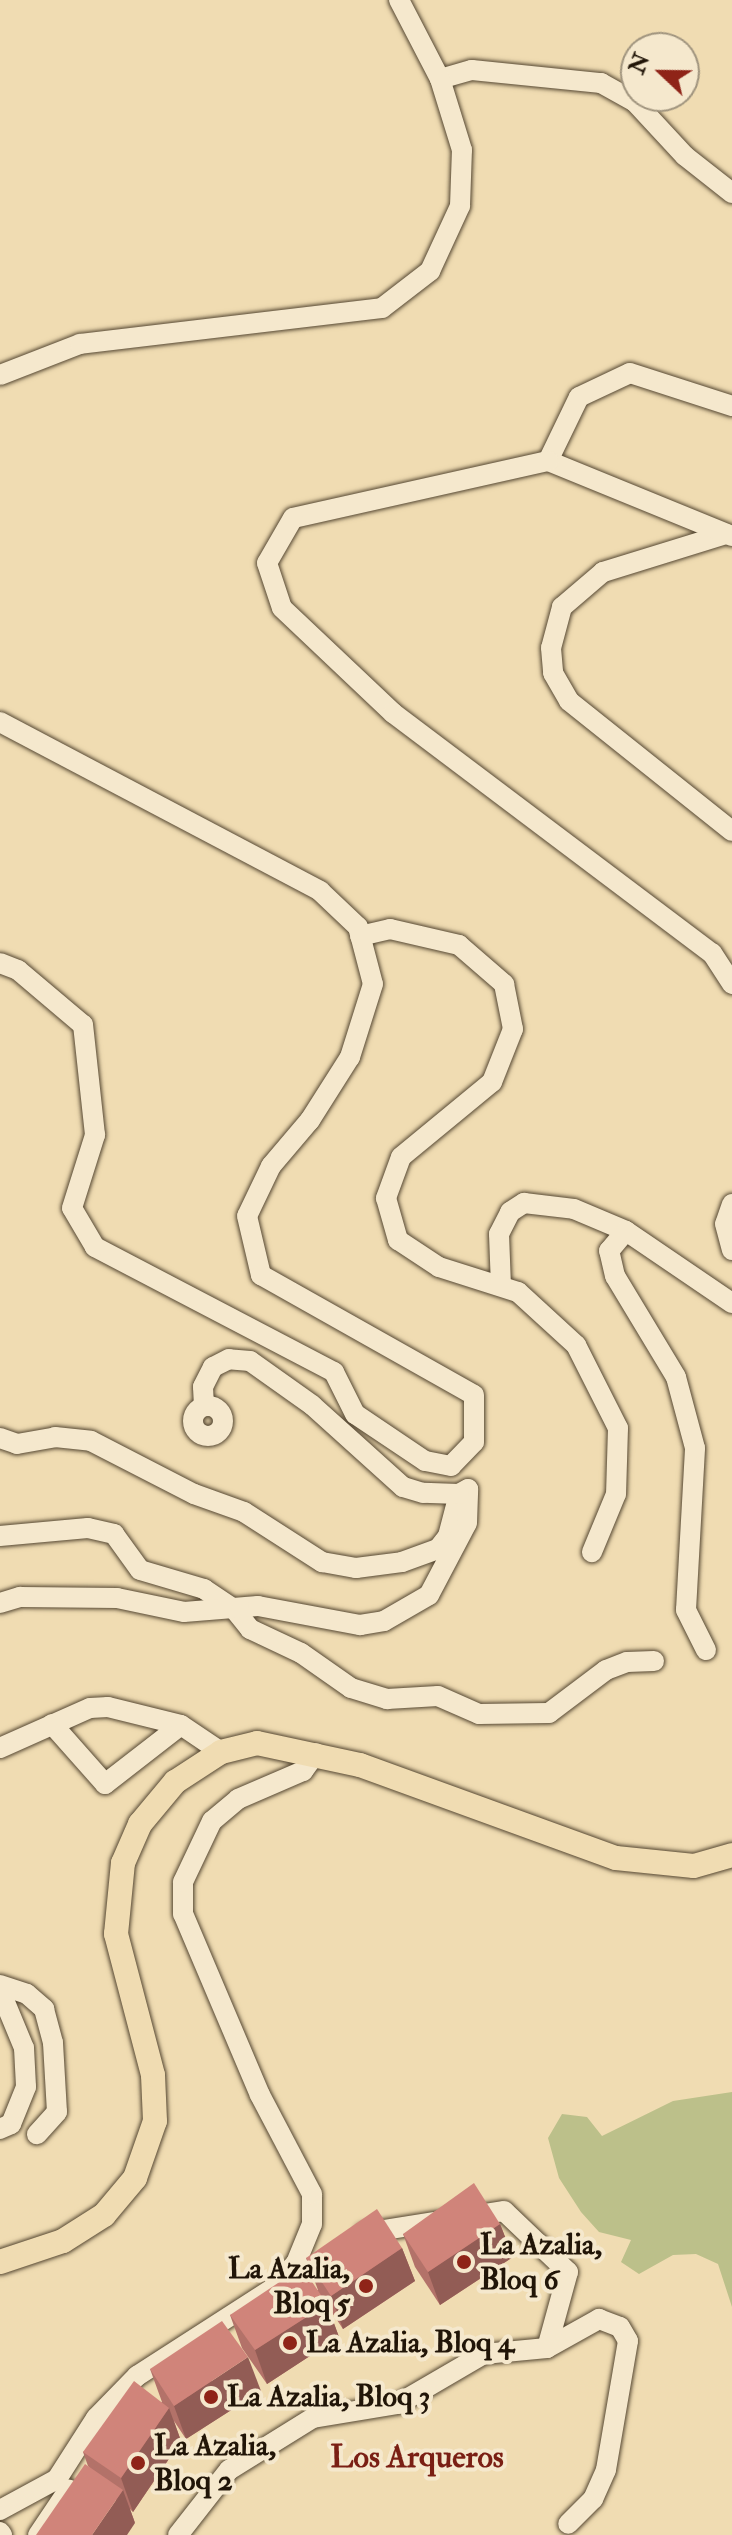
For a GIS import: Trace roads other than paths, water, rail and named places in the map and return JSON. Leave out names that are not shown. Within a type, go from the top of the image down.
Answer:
[{"type":"main road","points":[[0,2262],[63,2241],[104,2215],[135,2178],[155,2121],[153,2075],[116,1934],[123,1863],[140,1824],[175,1782],[221,1752],[257,1743],[316,1753],[616,1858],[694,1866],[732,1855]]},
{"type":"street","points":[[0,375],[80,344],[382,308],[430,271],[460,206],[462,150],[440,79],[399,0]]},
{"type":"street","points":[[440,79],[472,70],[601,83],[634,101],[685,156],[732,193]]},
{"type":"street","points":[[548,461],[579,397],[630,373],[732,406]]},
{"type":"street","points":[[729,535],[548,461],[293,518],[267,563],[282,608],[393,713],[712,953],[732,984]]},
{"type":"street","points":[[729,535],[603,572],[562,607],[551,648],[553,673],[569,701],[732,831]]},
{"type":"street","points":[[0,722],[320,891],[358,927],[373,984],[350,1057],[310,1120],[271,1166],[247,1216],[261,1275],[474,1395],[474,1442],[451,1466],[425,1461],[355,1414],[334,1372],[95,1247],[72,1208],[95,1135],[83,1025],[18,970],[0,963]]},
{"type":"street","points":[[360,936],[390,929],[459,945],[504,984],[513,1029],[492,1082],[401,1157],[386,1198],[398,1240],[439,1267],[518,1292],[576,1345],[618,1428],[616,1494],[592,1552]]},
{"type":"street","points":[[501,1286],[499,1234],[510,1212],[524,1203],[574,1209],[626,1231],[732,1303]]},
{"type":"street","points":[[732,1204],[725,1224],[732,1250]]},
{"type":"street","points":[[626,1231],[609,1251],[615,1276],[676,1377],[695,1448],[686,1610],[706,1650]]},
{"type":"street","points":[[0,1603],[20,1597],[117,1598],[184,1612],[258,1606],[360,1625],[384,1621],[429,1595],[467,1523],[468,1489],[459,1494],[403,1487],[312,1405],[250,1361],[229,1359],[213,1367],[203,1387],[204,1406]]},
{"type":"street","points":[[0,1438],[17,1444],[55,1437],[91,1441],[194,1494],[244,1512],[322,1562],[356,1568],[402,1562],[438,1549],[448,1536],[459,1494]]},
{"type":"street","points":[[0,1536],[88,1528],[114,1534],[140,1570],[204,1589],[234,1609],[250,1629],[301,1653],[351,1688],[387,1699],[438,1696],[479,1714],[549,1713],[606,1670],[627,1662],[654,1661]]},
{"type":"street","points":[[0,1748],[90,1708],[108,1707],[181,1725],[221,1752]]},
{"type":"street","points":[[52,1724],[105,1784],[181,1725]]},
{"type":"street","points":[[0,2510],[57,2479],[96,2418],[137,2376],[275,2287],[296,2263],[312,2224],[312,2194],[260,2095],[183,1914],[183,1882],[212,1821],[238,1799],[303,1771],[316,1753]]},
{"type":"street","points":[[0,1987],[24,2048],[26,2087],[11,2124],[0,2129]]},
{"type":"street","points":[[0,1987],[27,1994],[44,2009],[53,2043],[57,2112],[37,2134]]},
{"type":"street","points":[[348,2244],[358,2234],[504,2211],[568,2272],[547,2348]]},
{"type":"street","points":[[193,2366],[307,2283]]},
{"type":"street","points":[[178,2535],[229,2470],[313,2418],[398,2404],[484,2354],[547,2348],[599,2319],[620,2327],[628,2341],[606,2470],[593,2499],[568,2524]]},
{"type":"street","points":[[38,2535],[120,2423],[142,2402]]},
{"type":"place","name":"La Azalia, Bloq 6","points":[[464,2262]]},
{"type":"place","name":"La Azalia, Bloq 5","points":[[366,2286]]},
{"type":"place","name":"La Azalia, Bloq 4","points":[[290,2343]]},
{"type":"place","name":"La Azalia, Bloq 3","points":[[211,2397]]},
{"type":"place","name":"La Azalia, Bloq 2","points":[[138,2463]]},
{"type":"district","name":"Los Arqueros","points":[[417,2457]]}]
